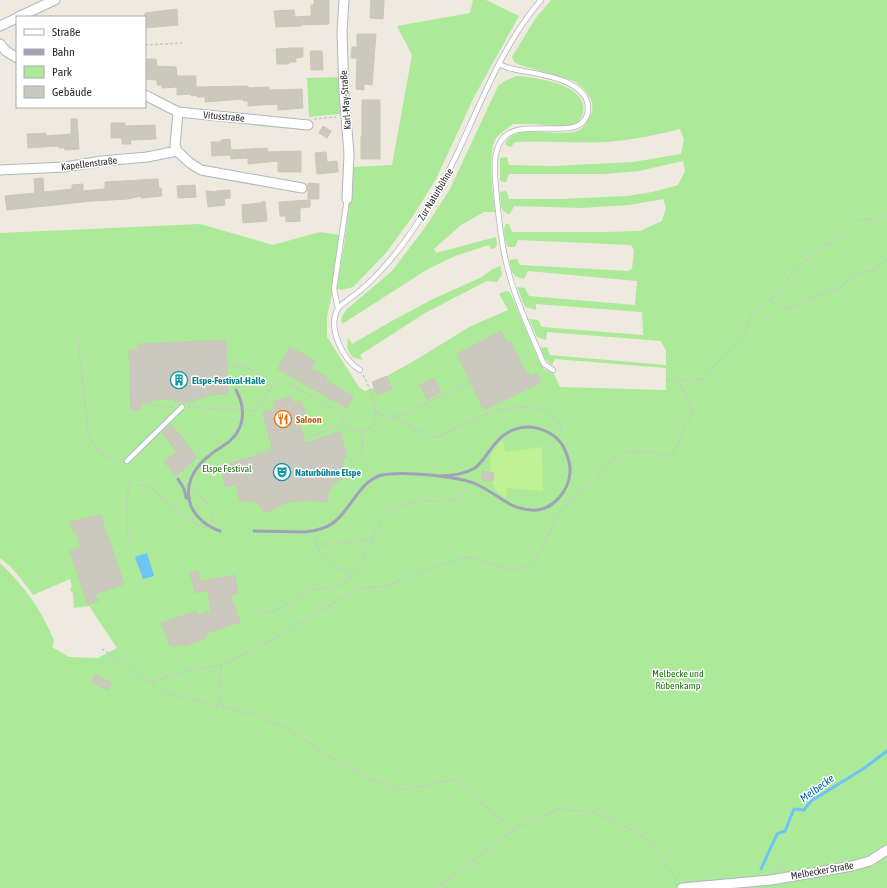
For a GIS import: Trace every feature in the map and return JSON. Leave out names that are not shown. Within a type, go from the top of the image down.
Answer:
[{"type":"street","points":[[20,16],[39,3],[55,0]]},
{"type":"street","name":"Karl-May-Straße","points":[[344,0],[342,32],[349,167],[347,199]]},
{"type":"street","points":[[0,26],[16,18]]},
{"type":"street","points":[[0,44],[6,51],[16,57]]},
{"type":"street","name":"Vitusstraße","points":[[146,96],[178,112],[308,124]]},
{"type":"street","points":[[178,112],[175,145],[177,151],[190,164],[201,170],[302,188]]},
{"type":"street","name":"Kapellenstraße","points":[[0,170],[65,166],[147,157],[177,151]]},
{"type":"street","name":"Melbecker Straße","points":[[683,888],[766,880],[845,867],[870,861],[887,850]]},
{"type":"lane","name":"Zur Naturbühne","points":[[338,309],[362,289],[386,265],[421,218],[444,181],[499,64],[519,29],[541,0]]},
{"type":"lane","points":[[499,64],[512,69],[538,74],[573,85],[580,91],[587,103],[588,109],[586,115],[583,122],[578,126],[565,129],[525,128],[514,130],[506,135],[501,141],[496,157],[495,179],[500,232],[507,267],[514,292],[542,360],[547,367],[553,370]]},
{"type":"lane","points":[[347,199],[334,289],[338,309],[334,325],[336,336],[347,359],[353,366],[360,370]]},
{"type":"lane","points":[[127,461],[182,407]]},
{"type":"path","points":[[146,45],[182,43]]},
{"type":"path","points":[[308,124],[308,119],[346,116]]},
{"type":"path","points":[[666,380],[703,379],[743,335],[752,312],[764,302],[771,300],[791,275],[818,248],[833,243],[857,220],[873,219],[887,211]]},
{"type":"path","points":[[771,300],[787,309],[830,290],[841,287],[855,275],[872,271],[887,259]]},
{"type":"path","points":[[78,341],[90,440],[99,451],[107,456],[116,460],[127,461]]},
{"type":"path","points":[[227,365],[254,370],[272,387]]},
{"type":"path","points":[[390,416],[400,416],[507,366]]},
{"type":"path","points":[[346,424],[254,454],[255,459],[338,434],[346,458],[351,461],[355,461],[360,457],[362,452],[363,433],[372,425],[375,412],[371,390],[360,370]]},
{"type":"path","points":[[149,406],[254,411],[261,405],[272,387],[282,380],[337,411],[341,414],[346,424],[354,431],[363,433]]},
{"type":"path","points":[[151,682],[177,673],[222,666],[259,647],[359,588],[388,586],[410,574],[467,557],[513,570],[529,567],[544,546],[557,515],[575,494],[594,484],[611,459],[624,452],[647,452],[673,456],[692,412],[689,398],[676,380]]},
{"type":"path","points":[[375,412],[390,416],[433,437],[438,437],[476,419],[509,408],[536,409],[551,415],[557,419],[560,424],[561,431],[558,439],[547,447]]},
{"type":"path","points":[[128,541],[128,494],[129,483],[132,477]]},
{"type":"path","points":[[253,609],[259,612],[277,610],[308,591],[334,586],[349,578],[359,568],[384,516],[390,509],[416,502],[452,500],[463,492],[468,483]]},
{"type":"path","points":[[137,485],[150,487],[190,521],[206,528],[214,520],[213,513],[208,503],[192,490]]},
{"type":"path","points":[[314,536],[319,554],[338,568],[350,572],[351,575],[349,578]]},
{"type":"path","points":[[316,544],[330,544],[372,539]]},
{"type":"path","points":[[102,649],[151,682],[163,693],[255,715],[289,729],[311,745],[365,777],[406,790],[454,779],[513,830]]},
{"type":"path","points":[[222,666],[218,697],[224,707]]},
{"type":"path","points":[[436,888],[513,830],[558,809],[592,812],[609,818],[646,838],[683,888]]},
{"type":"green space","points":[[473,0],[486,0],[519,16],[474,97],[436,179],[413,216],[386,253],[353,287],[342,290],[337,289],[346,232],[353,167],[392,165],[412,55],[397,26],[470,13]]},
{"type":"green space","name":"Melbecke und Rübenkamp","points":[[551,0],[887,0],[887,888],[0,888],[0,563],[17,580],[32,599],[54,641],[52,647],[69,657],[98,658],[117,648],[89,606],[74,608],[73,593],[70,590],[72,586],[70,579],[33,595],[14,570],[0,558],[0,233],[200,224],[273,245],[320,232],[339,235],[333,289],[327,317],[327,337],[359,387],[365,391],[374,388],[372,382],[387,376],[414,361],[471,326],[508,310],[499,294],[506,291],[510,292],[538,359],[544,369],[554,374],[560,387],[666,390],[666,368],[555,359],[552,365],[545,359],[540,348],[547,347],[550,355],[666,365],[666,351],[661,341],[547,332],[546,340],[537,337],[529,319],[538,320],[542,327],[643,335],[642,312],[536,304],[536,310],[525,307],[517,287],[525,288],[529,296],[635,305],[637,281],[528,271],[524,279],[517,277],[511,268],[510,260],[517,259],[520,265],[628,271],[632,269],[634,250],[631,245],[518,240],[515,247],[508,247],[504,236],[506,224],[509,224],[512,232],[640,231],[662,221],[666,208],[663,199],[629,205],[581,208],[514,206],[510,214],[506,213],[502,209],[500,192],[507,192],[509,199],[561,199],[627,196],[652,192],[678,185],[685,171],[683,161],[639,171],[605,174],[509,174],[506,182],[502,182],[500,180],[500,158],[507,157],[509,165],[553,166],[633,162],[681,154],[684,140],[680,129],[644,137],[616,141],[515,142],[511,147],[507,146],[505,143],[511,136],[520,133],[563,133],[581,129],[587,123],[592,111],[592,102],[588,93],[574,81],[520,65],[514,62],[512,57],[535,19]]},
{"type":"green space","points":[[516,76],[547,80],[569,89],[578,95],[583,102],[583,112],[576,124],[572,126],[558,127],[535,124],[513,124],[500,134],[496,138],[493,145],[491,164],[495,212],[484,212],[461,225],[434,249],[436,253],[496,237],[497,245],[495,248],[491,249],[489,245],[455,256],[428,269],[342,324],[341,318],[347,309],[392,271],[424,229],[450,189],[498,86]]},
{"type":"green space","points":[[339,77],[340,114],[309,117],[307,78]]},
{"type":"green space","points":[[500,266],[502,274],[497,282],[487,281],[425,313],[360,355],[363,360],[352,357],[347,348],[348,337],[352,344],[435,298],[482,277],[491,270]]},
{"type":"green space","points":[[503,439],[505,452],[542,447],[543,491],[507,488],[506,498],[496,490],[493,485],[491,475],[490,456]]},
{"type":"water","points":[[147,553],[154,576],[143,579],[135,557]]},
{"type":"building","points":[[314,0],[329,0],[329,24],[276,27],[274,11],[294,10],[295,17],[311,16],[311,5],[314,5]]},
{"type":"building","points":[[371,0],[384,0],[383,19],[370,18]]},
{"type":"building","points":[[177,9],[178,25],[146,28],[145,13]]},
{"type":"building","points":[[357,34],[376,34],[372,85],[364,84],[364,90],[356,89],[357,58],[351,58],[352,47],[357,47]]},
{"type":"building","points":[[303,48],[303,57],[296,58],[296,62],[289,62],[289,64],[277,64],[276,49]]},
{"type":"building","points":[[310,51],[322,51],[323,70],[311,70]]},
{"type":"building","points":[[146,59],[156,59],[157,66],[176,67],[177,76],[196,76],[196,87],[248,86],[249,88],[269,87],[269,90],[302,89],[303,108],[278,110],[278,104],[248,106],[248,101],[243,101],[243,99],[205,102],[205,97],[197,97],[197,95],[177,95],[177,87],[162,88],[162,85],[157,85],[157,80],[146,79]]},
{"type":"building","points":[[362,100],[380,100],[380,159],[361,159]]},
{"type":"building","points":[[71,119],[77,119],[79,149],[65,150],[65,148],[59,148],[58,146],[28,148],[27,134],[46,133],[46,136],[71,134]]},
{"type":"building","points":[[111,123],[125,123],[125,126],[155,125],[156,139],[130,140],[131,144],[122,144],[122,138],[111,138]]},
{"type":"building","points":[[323,126],[331,131],[327,138],[319,133]]},
{"type":"building","points":[[230,139],[231,150],[267,148],[268,152],[301,151],[301,172],[278,172],[278,161],[248,164],[248,158],[231,159],[231,155],[212,156],[211,142],[221,142],[221,140]]},
{"type":"building","points":[[326,152],[327,162],[337,161],[338,172],[317,174],[315,153]]},
{"type":"building","points":[[43,178],[44,192],[72,189],[72,185],[83,184],[83,191],[105,189],[105,182],[158,179],[162,196],[141,198],[141,196],[128,199],[7,210],[5,196],[35,193],[34,179]]},
{"type":"building","points":[[308,183],[319,184],[319,199],[308,199]]},
{"type":"building","points":[[195,185],[196,197],[178,198],[177,186]]},
{"type":"building","points":[[230,190],[230,198],[224,199],[225,205],[208,207],[206,191],[216,192]]},
{"type":"building","points":[[310,200],[310,207],[300,208],[300,221],[286,222],[286,216],[280,216],[279,202]]},
{"type":"building","points":[[265,201],[267,221],[243,223],[242,205]]},
{"type":"building","points":[[501,331],[507,343],[511,342],[526,373],[528,372],[530,376],[537,373],[541,382],[484,410],[457,354]]},
{"type":"building","name":"Elspe-Festival-Halle","points":[[226,340],[228,394],[205,395],[205,398],[196,398],[194,402],[175,402],[173,399],[151,400],[151,403],[141,403],[141,410],[131,410],[129,350],[138,350],[138,344]]},
{"type":"building","points":[[290,347],[315,361],[311,369],[327,377],[325,380],[353,396],[347,408],[278,369]]},
{"type":"building","points":[[387,376],[392,389],[377,395],[372,382]]},
{"type":"building","points":[[434,378],[441,392],[427,399],[420,385]]},
{"type":"building","name":"Naturbühne Elspe","points":[[291,396],[293,403],[301,401],[306,417],[298,420],[305,443],[340,432],[346,454],[343,461],[343,478],[331,487],[328,492],[328,502],[309,500],[294,501],[283,504],[265,513],[257,503],[248,500],[240,502],[236,485],[226,487],[220,466],[273,451],[263,412],[275,409],[273,402]]},
{"type":"building","points":[[172,425],[197,457],[175,476],[164,461],[177,452],[162,432]]},
{"type":"building","points":[[483,471],[494,473],[493,481],[482,480]]},
{"type":"building","points":[[101,515],[105,532],[106,531],[124,584],[95,594],[98,601],[88,605],[70,551],[81,548],[75,530],[72,531],[70,522]]},
{"type":"building","points":[[198,571],[200,581],[235,575],[238,594],[230,595],[240,622],[205,634],[206,638],[184,646],[183,644],[174,647],[173,644],[170,646],[161,623],[196,611],[198,616],[211,611],[208,590],[195,593],[190,573]]},
{"type":"building","points":[[95,675],[111,683],[108,690],[91,682]]},
{"type":"waterway","name":"Melbecke","points":[[761,869],[777,834],[785,831],[794,809],[804,810],[811,801],[863,769],[887,751]]},
{"type":"railway","points":[[220,531],[211,527],[199,518],[191,506],[188,491],[189,484],[199,465],[229,442],[238,431],[242,421],[242,405],[236,390]]},
{"type":"railway","points":[[254,531],[305,532],[323,528],[333,523],[345,511],[367,483],[374,478],[391,474],[432,475],[447,477],[472,482],[517,507],[539,510],[552,504],[563,493],[569,479],[570,469],[566,452],[556,438],[548,432],[538,428],[527,427],[513,430],[502,436],[475,468],[456,475],[447,476],[442,476],[437,476]]},
{"type":"railway","points":[[178,479],[184,489],[186,498]]},
{"type":"place","name":"Elspe-Festival-Halle","points":[[179,380]]},
{"type":"place","name":"Saloon","points":[[283,419]]},
{"type":"place","name":"Naturbühne Elspe","points":[[282,472]]},
{"type":"park label","name":"Elspe Festival","points":[[227,468]]}]
